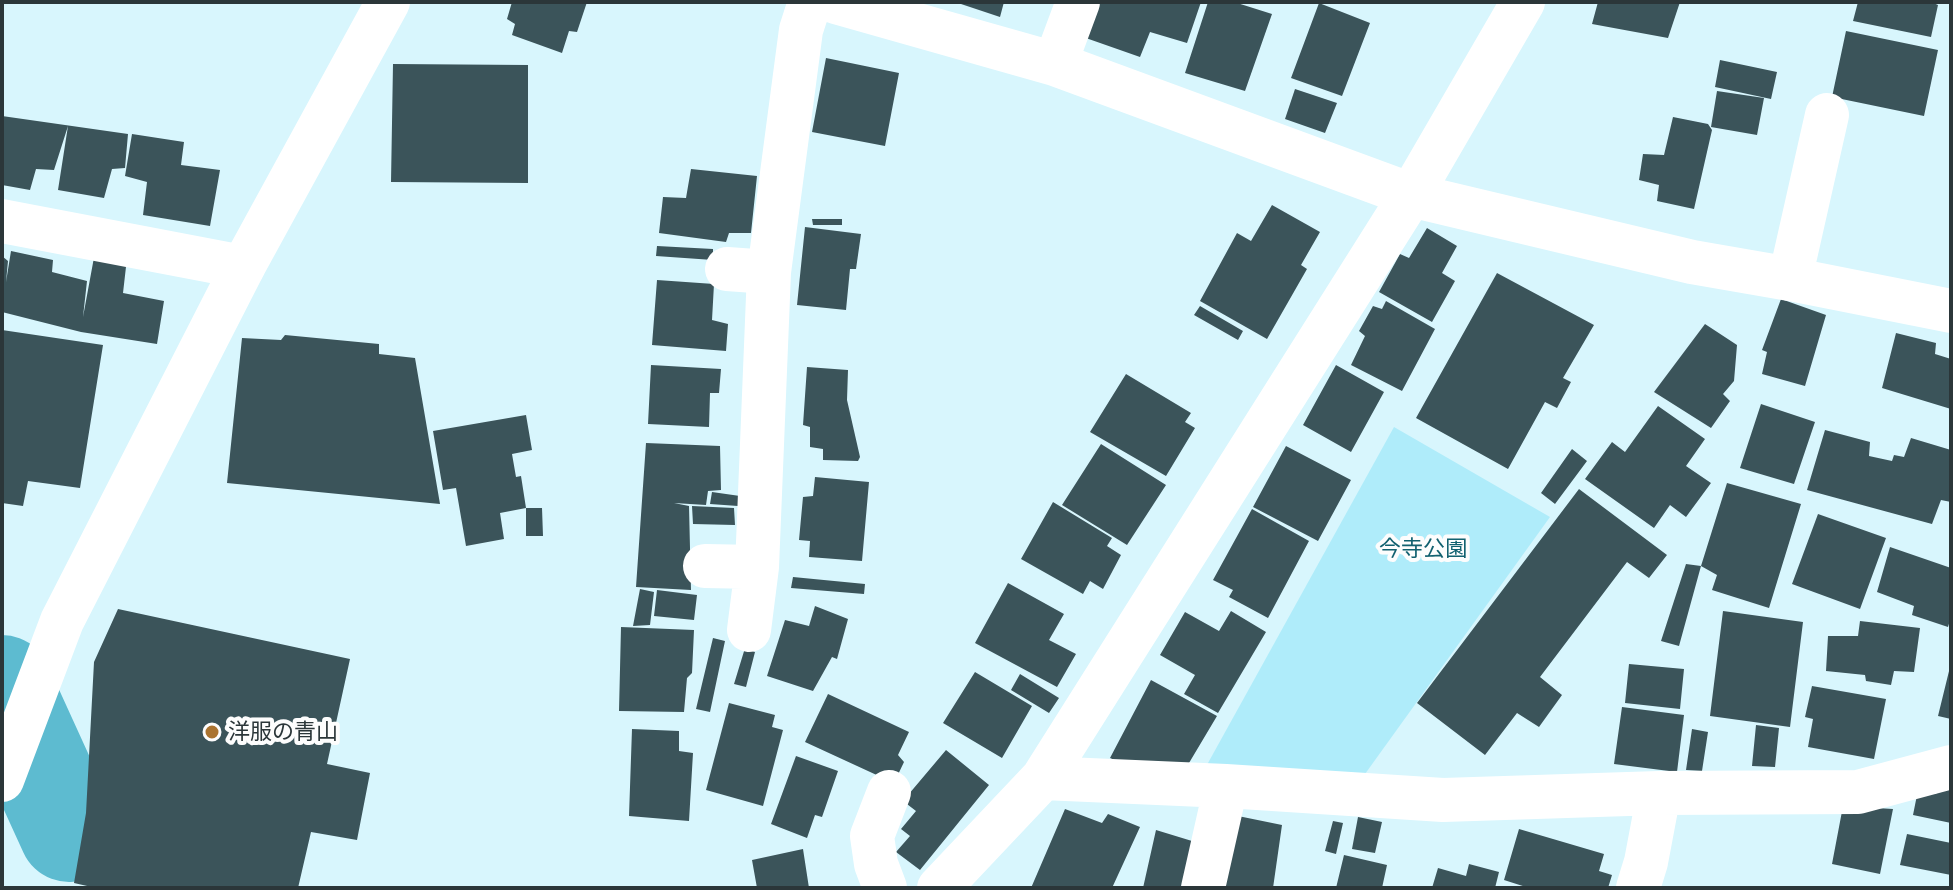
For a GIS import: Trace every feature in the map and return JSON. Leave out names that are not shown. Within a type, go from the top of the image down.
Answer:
[{"type":"street","points":[[2,780],[62,621],[243,267],[388,2]]},
{"type":"street","points":[[749,630],[757,567],[748,270],[801,30],[810,2]]},
{"type":"street","points":[[836,2],[1055,64],[1411,195],[1692,262],[1951,311]]},
{"type":"street","points":[[1055,64],[1078,2]]},
{"type":"street","points":[[939,888],[1043,778],[1411,195],[1523,2]]},
{"type":"street","points":[[1790,279],[1827,115]]},
{"type":"street","points":[[2,221],[243,267]]},
{"type":"street","points":[[705,566],[757,567]]},
{"type":"street","points":[[1043,778],[1443,800],[1659,793],[1858,792],[1951,767]]},
{"type":"street","points":[[1203,888],[1226,786]]},
{"type":"street","points":[[885,888],[876,864],[872,836],[889,792]]},
{"type":"street","points":[[1638,888],[1659,793]]},
{"type":"green space","name":"今寺公園","points":[[1394,427],[1550,517],[1365,774],[1203,772]]},
{"type":"building","points":[[512,2],[587,2],[577,32],[569,31],[562,53],[512,35],[515,24],[507,19]]},
{"type":"building","points":[[955,2],[1004,2],[1000,17]]},
{"type":"building","points":[[1097,2],[1201,2],[1187,43],[1150,32],[1140,57],[1083,37]]},
{"type":"building","points":[[1208,2],[1234,2],[1272,14],[1245,91],[1185,73]]},
{"type":"building","points":[[1598,2],[1680,2],[1668,38],[1592,24]]},
{"type":"building","points":[[1858,2],[1931,2],[1938,5],[1931,37],[1853,21]]},
{"type":"building","points":[[1319,3],[1370,23],[1342,96],[1291,78]]},
{"type":"building","points":[[1846,31],[1938,50],[1924,116],[1832,97]]},
{"type":"building","points":[[826,58],[899,73],[885,146],[812,132]]},
{"type":"building","points":[[1720,60],[1777,72],[1771,99],[1715,87]]},
{"type":"building","points":[[393,64],[528,65],[528,183],[391,182]]},
{"type":"building","points":[[1295,89],[1337,103],[1325,133],[1285,119]]},
{"type":"building","points":[[1717,91],[1764,98],[1757,135],[1711,127]]},
{"type":"building","points":[[2,116],[128,134],[125,168],[112,169],[104,198],[58,190],[68,126],[54,170],[36,169],[30,190],[2,185]]},
{"type":"building","points":[[1673,117],[1708,124],[1712,130],[1694,209],[1657,201],[1659,185],[1639,180],[1643,154],[1664,155]]},
{"type":"building","points":[[132,134],[184,142],[181,165],[220,170],[210,226],[143,215],[147,182],[125,176]]},
{"type":"building","points":[[691,169],[757,176],[751,233],[729,233],[726,242],[659,233],[663,197],[686,198]]},
{"type":"building","points":[[1272,205],[1320,232],[1301,265],[1307,269],[1267,339],[1200,301],[1237,233],[1251,241]]},
{"type":"building","points":[[812,219],[842,219],[842,225],[813,225]]},
{"type":"building","points":[[805,227],[861,234],[856,269],[850,269],[846,310],[797,305]]},
{"type":"building","points":[[1427,228],[1457,246],[1442,273],[1455,281],[1432,322],[1379,292],[1400,254],[1409,258]]},
{"type":"building","points":[[657,246],[713,249],[713,260],[656,256]]},
{"type":"building","points":[[11,251],[53,260],[52,272],[87,281],[83,317],[95,252],[127,258],[123,293],[164,301],[157,344],[81,332],[2,312],[2,256],[8,261],[6,282]]},
{"type":"building","points":[[1497,273],[1594,325],[1563,378],[1571,382],[1557,408],[1545,402],[1508,469],[1416,418]]},
{"type":"building","points":[[657,280],[714,284],[712,320],[728,324],[726,351],[652,345]]},
{"type":"building","points":[[1781,299],[1826,315],[1805,386],[1762,374],[1767,352],[1762,350]]},
{"type":"building","points":[[1386,301],[1435,329],[1402,391],[1351,365],[1365,336],[1359,331],[1373,306],[1382,309]]},
{"type":"building","points":[[1200,306],[1243,331],[1238,340],[1194,315]]},
{"type":"building","points":[[1705,324],[1737,345],[1734,381],[1723,394],[1730,401],[1711,428],[1654,392]]},
{"type":"building","points":[[2,330],[103,345],[80,488],[28,481],[23,506],[2,503]]},
{"type":"building","points":[[1896,333],[1936,343],[1935,354],[1951,359],[1951,409],[1882,388]]},
{"type":"building","points":[[285,335],[379,344],[379,354],[415,358],[440,504],[227,483],[242,338],[281,340]]},
{"type":"building","points":[[651,365],[721,369],[719,393],[710,393],[709,427],[648,424]]},
{"type":"building","points":[[1336,365],[1384,392],[1351,452],[1303,425]]},
{"type":"building","points":[[807,367],[848,370],[847,400],[860,457],[858,461],[823,460],[823,449],[810,447],[810,427],[803,425]]},
{"type":"building","points":[[1126,374],[1191,413],[1185,422],[1195,428],[1166,476],[1090,432]]},
{"type":"building","points":[[1761,404],[1815,422],[1794,484],[1740,468]]},
{"type":"building","points":[[1658,406],[1705,439],[1686,466],[1711,483],[1686,517],[1670,505],[1654,528],[1585,479],[1612,442],[1625,452]]},
{"type":"building","points":[[526,415],[532,450],[512,454],[516,477],[521,476],[526,508],[500,513],[504,539],[466,546],[456,488],[443,490],[433,431]]},
{"type":"building","points":[[1825,430],[1870,442],[1869,456],[1892,461],[1894,455],[1904,457],[1911,438],[1951,450],[1951,502],[1941,500],[1932,524],[1807,490]]},
{"type":"building","points":[[646,443],[720,446],[721,490],[708,491],[706,505],[674,503],[689,506],[691,590],[636,587]]},
{"type":"building","points":[[1101,444],[1166,485],[1127,545],[1062,505]]},
{"type":"building","points":[[1286,446],[1351,480],[1318,541],[1253,507]]},
{"type":"building","points":[[1572,449],[1587,461],[1555,504],[1541,493]]},
{"type":"building","points":[[815,477],[869,482],[862,561],[809,557],[810,541],[799,540],[803,497],[813,496]]},
{"type":"building","points":[[1727,483],[1801,504],[1769,608],[1712,590],[1717,575],[1701,566]]},
{"type":"building","points":[[1579,489],[1667,555],[1649,578],[1627,562],[1540,677],[1562,695],[1539,727],[1517,713],[1485,755],[1417,703]]},
{"type":"building","points":[[712,492],[740,496],[738,506],[710,504]]},
{"type":"building","points":[[1053,502],[1112,538],[1107,546],[1121,555],[1103,589],[1090,581],[1083,594],[1021,559]]},
{"type":"building","points":[[692,506],[734,508],[735,525],[693,524]]},
{"type":"building","points":[[526,508],[542,508],[543,536],[526,536]]},
{"type":"building","points":[[1252,509],[1309,541],[1268,618],[1229,597],[1233,590],[1213,580]]},
{"type":"building","points":[[1818,514],[1886,538],[1860,609],[1792,584]]},
{"type":"building","points":[[1890,547],[1951,568],[1951,617],[1948,627],[1912,615],[1914,606],[1877,592]]},
{"type":"building","points":[[1686,564],[1701,566],[1679,646],[1661,641]]},
{"type":"building","points":[[793,577],[865,584],[864,594],[791,588]]},
{"type":"building","points":[[1008,583],[1064,614],[1049,640],[1076,654],[1057,687],[975,643]]},
{"type":"building","points":[[640,589],[654,592],[650,625],[633,626]]},
{"type":"building","points":[[657,590],[697,595],[694,620],[654,616]]},
{"type":"building","points":[[815,606],[848,619],[837,659],[832,657],[813,691],[767,676],[785,620],[809,626]]},
{"type":"building","points":[[118,609],[350,659],[327,764],[370,773],[357,840],[311,832],[298,888],[96,888],[74,883],[86,813],[94,662]]},
{"type":"building","points":[[1231,611],[1266,632],[1218,713],[1184,694],[1195,675],[1160,655],[1185,612],[1219,631]]},
{"type":"building","points":[[1723,611],[1803,622],[1790,727],[1710,716]]},
{"type":"building","points":[[1860,621],[1920,628],[1914,672],[1894,671],[1891,685],[1866,681],[1865,675],[1826,671],[1828,636],[1858,636]]},
{"type":"building","points":[[621,627],[694,630],[692,673],[687,678],[684,712],[619,711]]},
{"type":"building","points":[[713,638],[725,641],[710,712],[696,709]]},
{"type":"building","points":[[745,648],[755,652],[746,687],[734,684]]},
{"type":"building","points":[[1629,664],[1684,669],[1680,709],[1625,703]]},
{"type":"building","points":[[1951,667],[1951,719],[1938,716]]},
{"type":"building","points":[[975,672],[1032,706],[1002,758],[943,723]]},
{"type":"building","points":[[1020,674],[1059,698],[1049,713],[1011,690]]},
{"type":"building","points":[[1151,680],[1217,716],[1189,763],[1126,765],[1110,758]]},
{"type":"building","points":[[1812,686],[1886,699],[1874,759],[1808,747],[1813,719],[1805,717]]},
{"type":"building","points":[[828,694],[909,732],[898,755],[904,762],[894,783],[805,742]]},
{"type":"building","points":[[729,703],[775,715],[772,727],[783,730],[763,806],[706,790]]},
{"type":"building","points":[[1622,707],[1684,715],[1677,772],[1614,764]]},
{"type":"building","points":[[1756,725],[1779,728],[1775,767],[1752,766]]},
{"type":"building","points":[[632,729],[679,731],[679,751],[693,753],[689,821],[629,816]]},
{"type":"building","points":[[1692,729],[1708,732],[1702,771],[1686,770]]},
{"type":"building","points":[[946,750],[989,785],[920,870],[896,852],[910,836],[901,829],[916,811],[903,801]]},
{"type":"building","points":[[796,756],[838,771],[822,817],[815,815],[807,838],[771,824]]},
{"type":"building","points":[[1941,782],[1951,784],[1951,823],[1913,815],[1918,790],[1936,794]]},
{"type":"building","points":[[1843,806],[1893,809],[1880,874],[1832,864]]},
{"type":"building","points":[[1065,809],[1102,823],[1108,814],[1140,827],[1112,888],[1031,888]]},
{"type":"building","points":[[1238,816],[1282,825],[1273,888],[1225,888]]},
{"type":"building","points":[[1358,817],[1382,822],[1375,853],[1352,849]]},
{"type":"building","points":[[1333,821],[1343,823],[1336,854],[1325,851]]},
{"type":"building","points":[[1519,829],[1604,854],[1599,871],[1612,875],[1608,888],[1529,888],[1504,880]]},
{"type":"building","points":[[1156,830],[1192,841],[1182,888],[1143,888]]},
{"type":"building","points":[[1907,834],[1951,843],[1951,875],[1900,865]]},
{"type":"building","points":[[803,849],[809,888],[757,888],[752,860]]},
{"type":"building","points":[[1344,855],[1387,865],[1382,888],[1336,888]]},
{"type":"building","points":[[1469,864],[1499,872],[1495,888],[1432,888],[1438,868],[1466,876]]},
{"type":"waterway","points":[[2,685],[69,832]]},
{"type":"place","name":"洋服の青山","points":[[212,732]]}]
